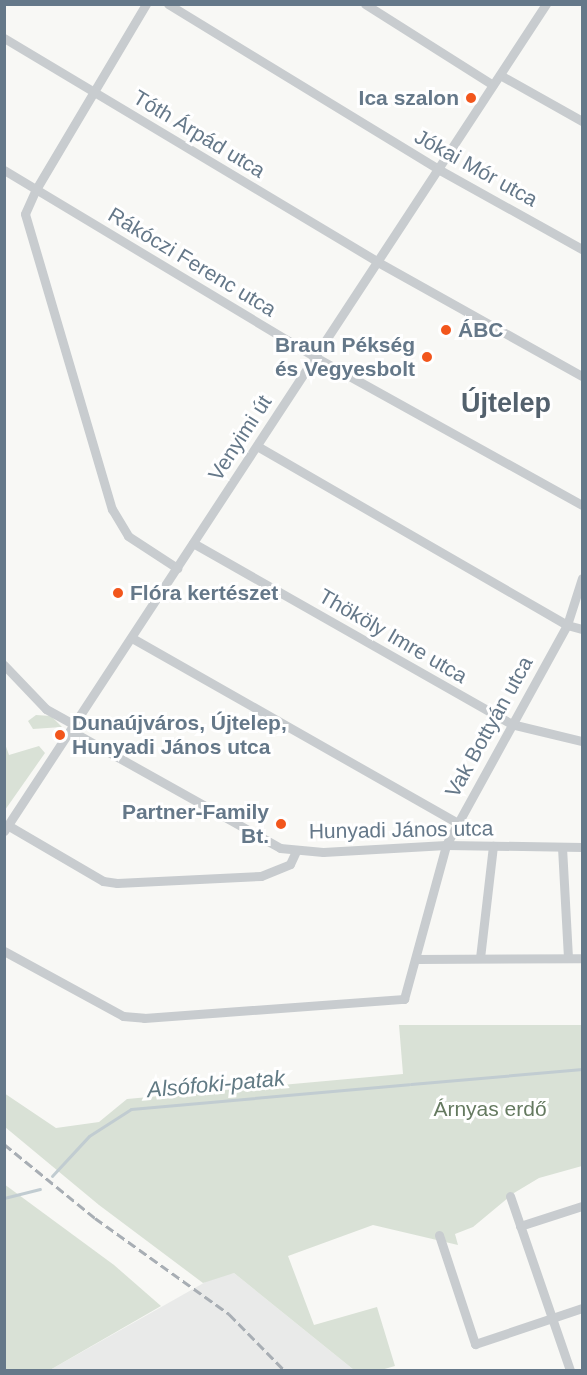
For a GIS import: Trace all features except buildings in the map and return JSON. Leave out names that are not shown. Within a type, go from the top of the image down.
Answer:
[{"type":"street","points":[[146,4],[36,189],[25,213],[26,226],[112,508],[128,536],[177,567]]},
{"type":"street","name":"Jókai Mór utca","points":[[168,4],[438,170],[582,249]]},
{"type":"street","points":[[365,4],[493,85]]},
{"type":"street","name":"Venyimi út","points":[[7,829],[546,4]]},
{"type":"street","name":"Tóth Árpád utca","points":[[4,38],[376,261],[582,376]]},
{"type":"street","points":[[500,75],[582,121]]},
{"type":"street","name":"Rákóczi Ferenc utca","points":[[4,170],[315,357],[582,506]]},
{"type":"street","points":[[257,446],[567,625],[582,629]]},
{"type":"street","name":"Thököly Imre utca","points":[[194,543],[511,724],[582,741]]},
{"type":"street","name":"Vak Bottyán utca","points":[[4,951],[123,1016],[144,1018],[404,999],[446,845],[456,823],[567,625],[582,578]]},
{"type":"street","points":[[132,638],[456,823]]},
{"type":"street","name":"Hunyadi János utca","points":[[4,664],[46,709],[73,728],[280,848],[296,851],[446,845],[582,847]]},
{"type":"street","points":[[7,829],[103,881],[117,883],[261,876],[290,864],[296,851]]},
{"type":"street","points":[[480,958],[493,846]]},
{"type":"street","points":[[562,847],[568,958]]},
{"type":"street","points":[[416,959],[582,958]]},
{"type":"street","points":[[510,1196],[570,1371]]},
{"type":"street","points":[[520,1226],[582,1206]]},
{"type":"street","points":[[439,1235],[475,1344],[582,1308]]},
{"type":"shaded area","points":[[234,1273],[354,1370],[50,1370],[216,1276]]},
{"type":"green space","points":[[36,715],[51,716],[62,727],[33,729],[28,721]]},
{"type":"green space","points":[[4,741],[9,755],[39,746],[45,753],[5,810]]},
{"type":"green space","name":"Árnyas erdő","points":[[399,1025],[582,1025],[582,1166],[539,1178],[514,1193],[473,1227],[455,1234],[458,1245],[373,1225],[288,1256],[314,1325],[377,1307],[395,1366],[381,1370],[354,1370],[234,1273],[203,1283],[99,1205],[5,1127],[4,1093],[56,1128],[99,1122],[127,1099],[403,1074]]},
{"type":"green space","points":[[4,1184],[114,1265],[161,1306],[50,1370],[5,1370]]},
{"type":"waterway","name":"Alsófoki-patak","points":[[411,1084],[582,1069]]},
{"type":"waterway","name":"Alsófoki-patak","points":[[52,1176],[89,1136],[131,1109],[409,1084]]},
{"type":"waterway","name":"Alsófoki-patak","points":[[4,1198],[40,1189]]},
{"type":"railway","points":[[4,1144],[95,1218],[229,1314],[284,1370]]},
{"type":"place","name":"Ica szalon","points":[[471,98]]},
{"type":"place","name":"ÁBC","points":[[446,330]]},
{"type":"place","name":"Braun Pékség és Vegyesbolt","points":[[427,357]]},
{"type":"place","name":"Flóra kertészet","points":[[118,593]]},
{"type":"place","name":"Dunaújváros, Újtelep, Hunyadi János utca","points":[[60,735]]},
{"type":"place","name":"Partner-Family Bt.","points":[[281,824]]},
{"type":"district","name":"Újtelep","points":[[506,404]]}]
